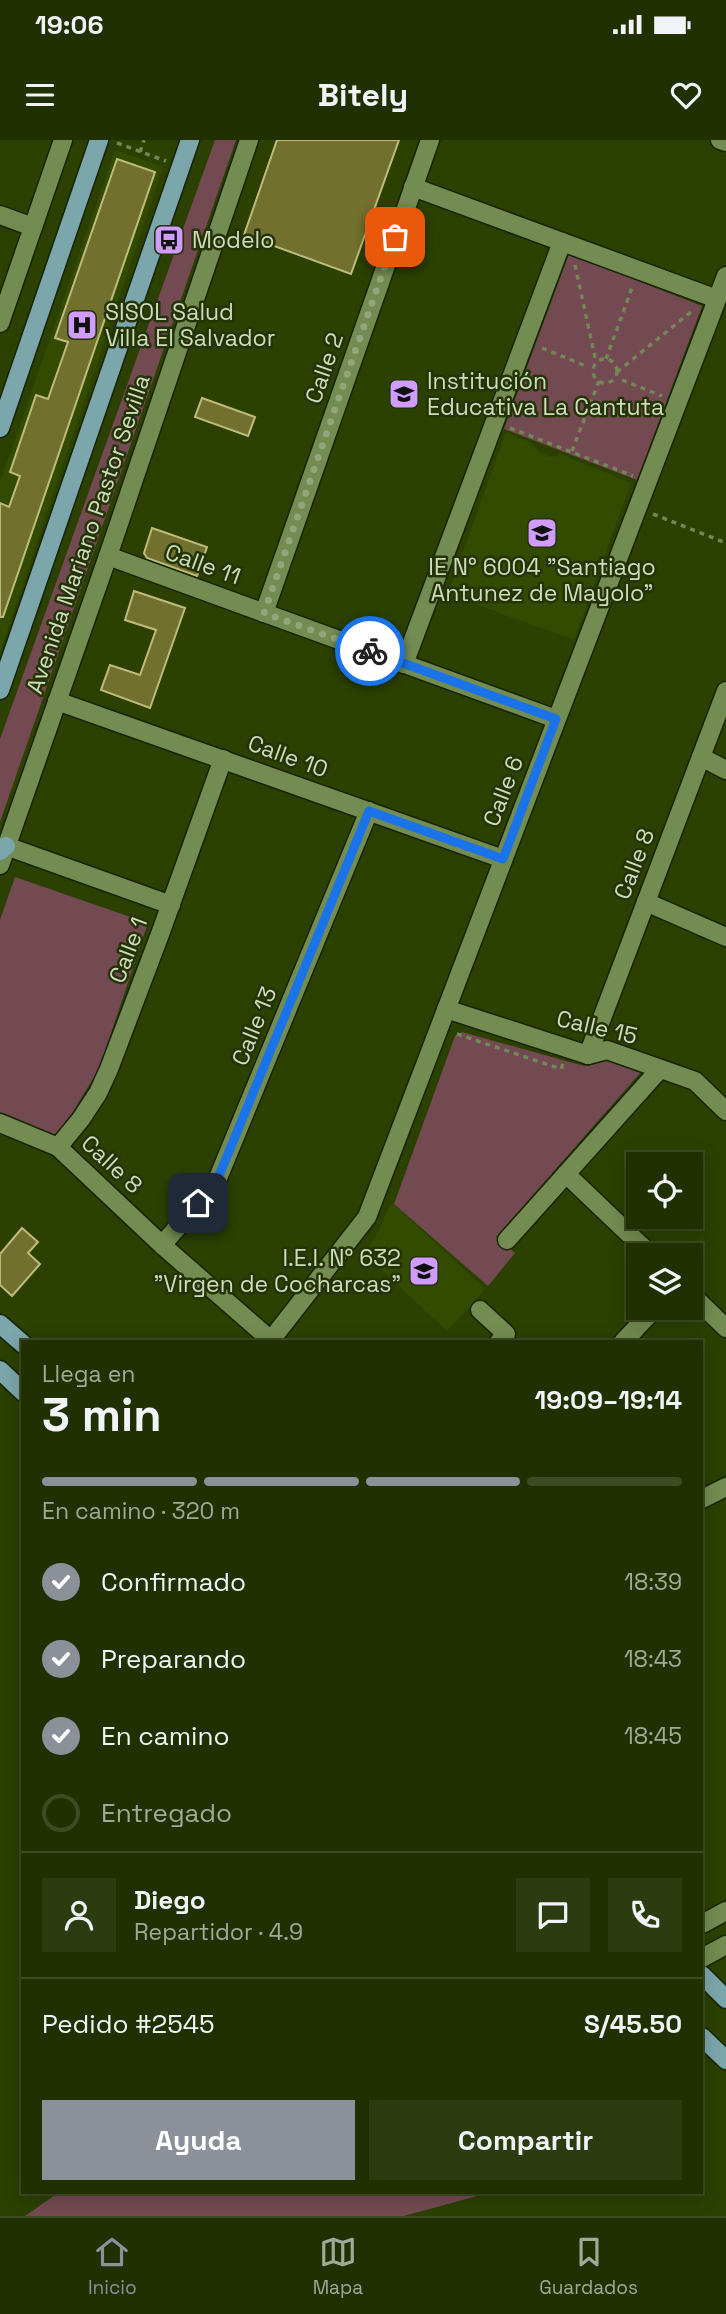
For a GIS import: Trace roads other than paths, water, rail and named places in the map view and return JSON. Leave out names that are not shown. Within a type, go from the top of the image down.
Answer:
[{"type":"main road","points":[[0,428],[99,140]]},
{"type":"main road","name":"Avenida Mariano Pastor Sevilla","points":[[0,690],[190,140]]},
{"type":"main road","points":[[0,1324],[21,1343]]},
{"type":"main road","points":[[0,1370],[21,1390]]},
{"type":"main road","points":[[703,1976],[726,1999]]},
{"type":"main road","points":[[703,2038],[726,2060]]},
{"type":"street","points":[[0,323],[63,140]]},
{"type":"street","name":"Avenida Mariano Pastor Sevilla","points":[[0,865],[3,849],[108,556],[249,140]]},
{"type":"street","name":"Calle 2","points":[[264,613],[430,140]]},
{"type":"street","points":[[720,140],[726,142]]},
{"type":"street","points":[[413,187],[717,299]]},
{"type":"street","points":[[0,215],[33,227]]},
{"type":"street","points":[[404,664],[562,242]]},
{"type":"street","name":"Calle 6","points":[[273,1340],[367,1217],[726,276]]},
{"type":"street","name":"Calle 11","points":[[108,556],[556,719]]},
{"type":"street","name":"Calle 8","points":[[588,1055],[726,691]]},
{"type":"street","name":"Calle 10","points":[[57,701],[503,859]]},
{"type":"street","points":[[701,757],[726,770]]},
{"type":"street","name":"Calle 1","points":[[58,1147],[82,1119],[98,1093],[171,905],[223,759]]},
{"type":"street","name":"Calle 13","points":[[162,1245],[216,1183],[369,811]]},
{"type":"street","points":[[3,849],[171,905]]},
{"type":"street","points":[[646,902],[726,937]]},
{"type":"street","name":"Calle 15","points":[[446,1009],[588,1055],[607,1050],[695,1081],[726,1111]]},
{"type":"street","points":[[507,1240],[660,1069]]},
{"type":"street","name":"Calle 8","points":[[0,1123],[58,1147],[162,1245],[271,1340]]},
{"type":"street","points":[[566,1174],[638,1243]]},
{"type":"street","points":[[703,1306],[726,1328]]},
{"type":"street","points":[[480,1310],[506,1334],[501,1340]]},
{"type":"street","points":[[625,1340],[644,1320]]},
{"type":"street","points":[[703,1498],[726,1487]]},
{"type":"street","points":[[703,1923],[726,1911]]},
{"type":"street","points":[[703,1957],[726,1945]]},
{"type":"place","name":"Modelo","points":[[169,240]]},
{"type":"place","name":"SISOL Salud Villa El Salvador","points":[[82,325]]},
{"type":"place","name":"Institución Educativa La Cantuta","points":[[404,394]]},
{"type":"place","name":"IE N° 6004 \"Santiago Antunez de Mayolo\"","points":[[542,533]]},
{"type":"place","name":"I.E.I. N° 632 \"Virgen de Cocharcas\"","points":[[424,1271]]}]
